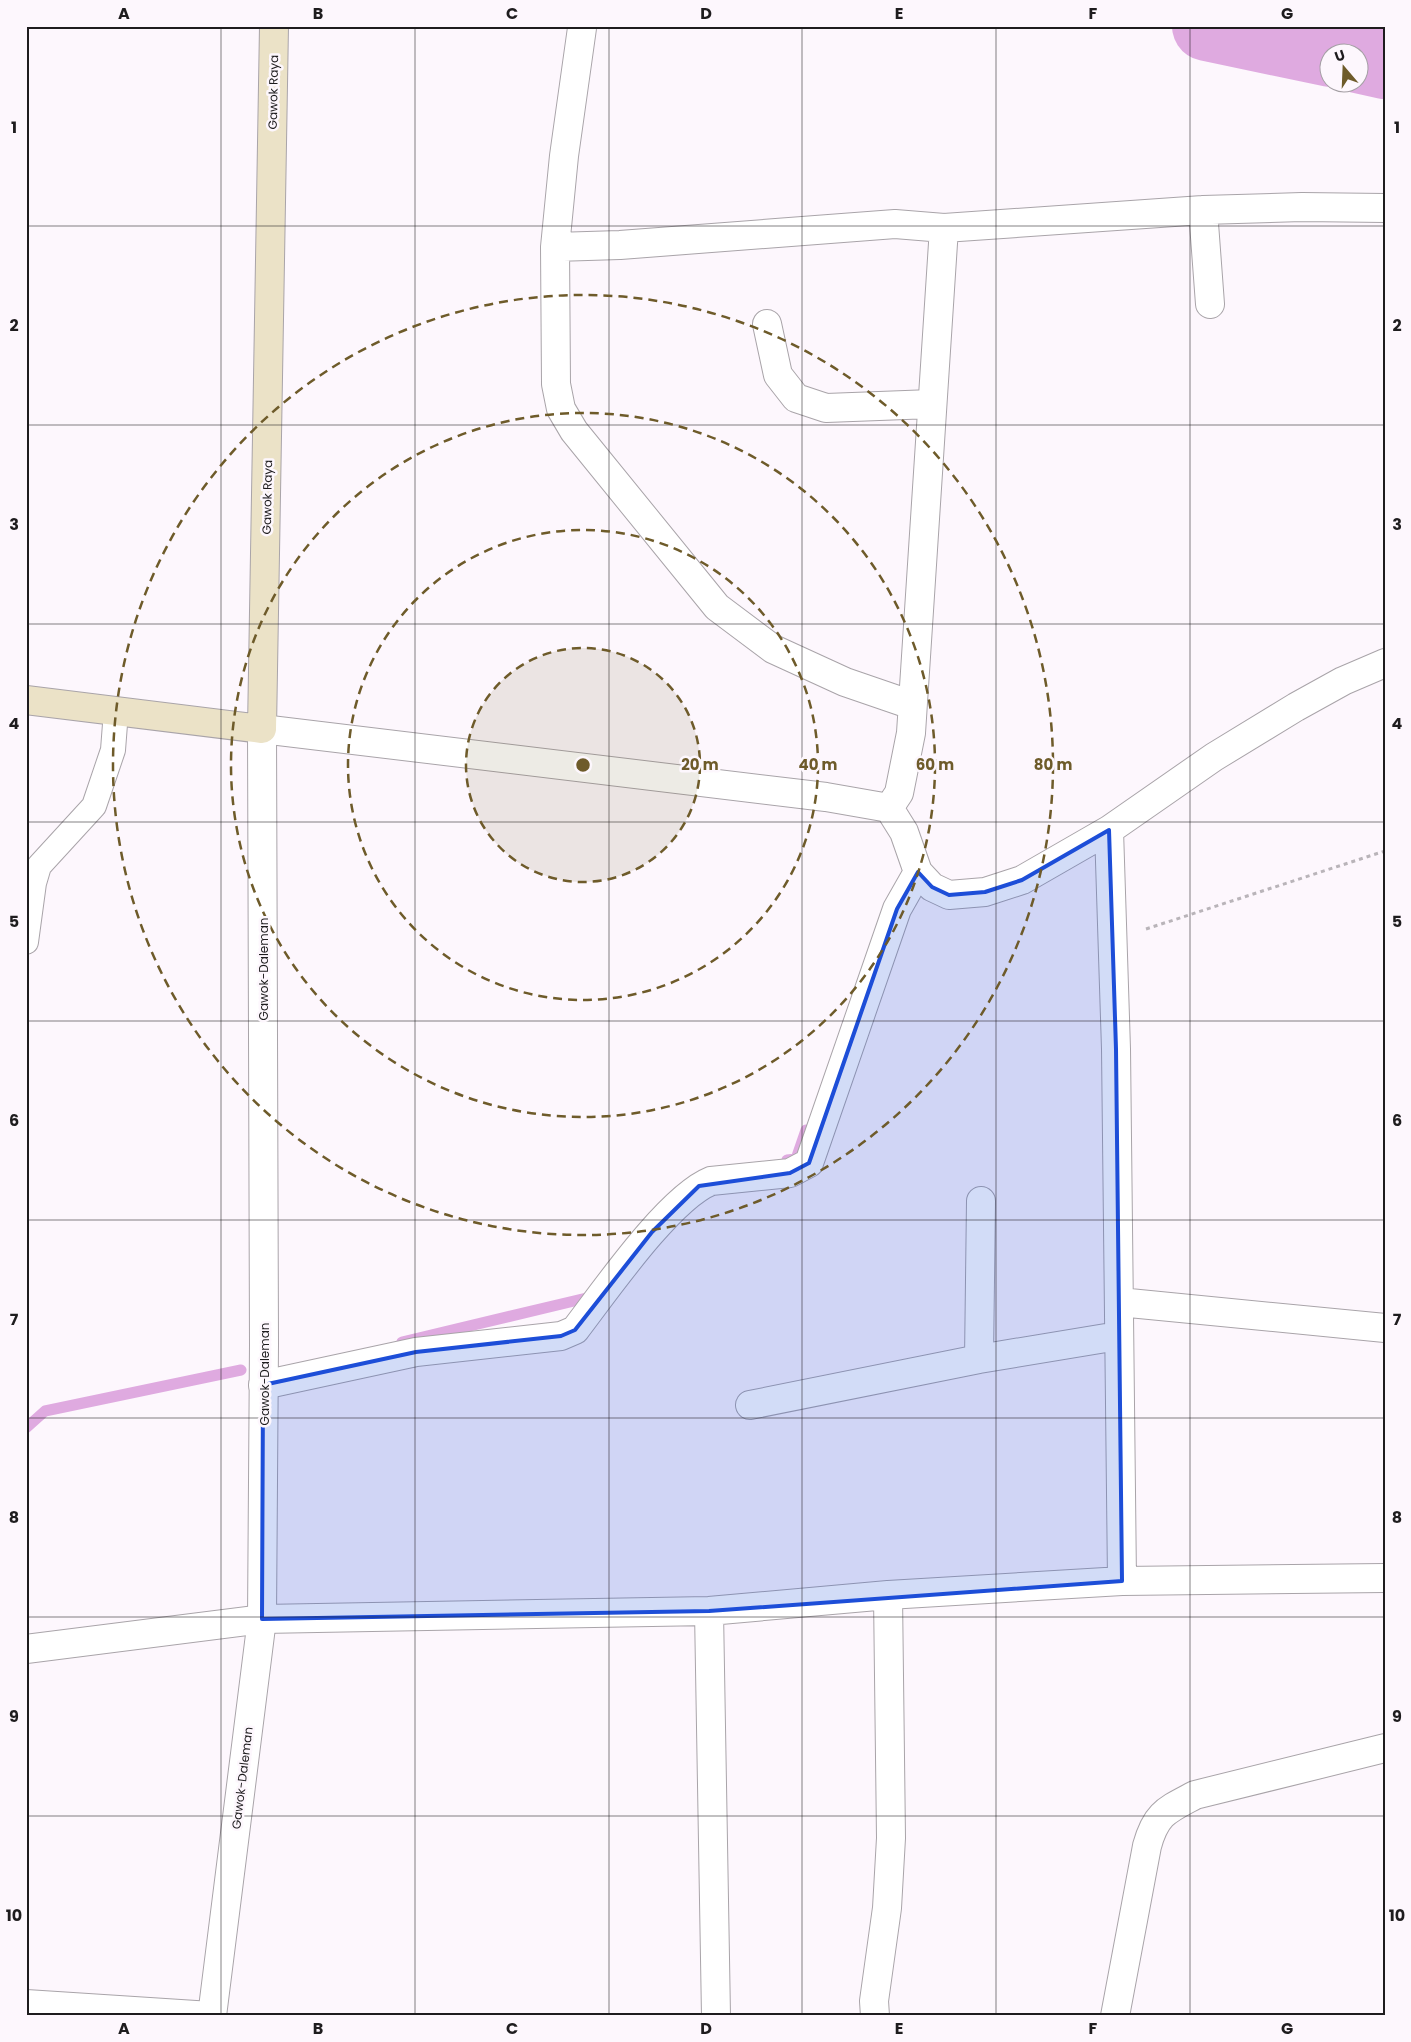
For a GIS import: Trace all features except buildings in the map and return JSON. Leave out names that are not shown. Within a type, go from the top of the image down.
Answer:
[{"type":"main road","name":"Gawok Raya","points":[[262,729],[274,26]]},
{"type":"main road","points":[[26,700],[262,729]]},
{"type":"street","points":[[582,28],[564,156],[556,247],[556,384],[561,409],[574,432],[717,607],[773,649],[845,682],[912,705]]},
{"type":"street","points":[[556,247],[620,245],[894,224],[944,228],[1204,210],[1302,207],[1385,208]]},
{"type":"street","points":[[1204,210],[1210,304]]},
{"type":"street","points":[[889,808],[899,793],[910,744],[944,228]]},
{"type":"street","points":[[767,324],[778,375],[796,398],[826,408],[932,404]]},
{"type":"street","points":[[262,729],[826,796],[889,808],[904,832],[918,872],[932,886],[949,895],[985,892],[1022,880],[1108,830],[1214,757],[1296,707],[1343,681],[1385,663]]},
{"type":"street","name":"Gawok-Daleman","points":[[211,2016],[262,1619],[264,1385],[262,729]]},
{"type":"street","points":[[1108,830],[1116,1049],[1122,1581]]},
{"type":"street","points":[[264,1385],[416,1352],[561,1336],[575,1330],[652,1232],[699,1186],[711,1181],[790,1173],[809,1163],[897,909],[918,872]]},
{"type":"street","points":[[979,1359],[981,1201]]},
{"type":"street","points":[[1119,1302],[1385,1328]]},
{"type":"street","points":[[750,1406],[979,1359],[1118,1336]]},
{"type":"street","points":[[26,1648],[262,1619],[709,1611],[888,1595],[1122,1581],[1385,1578]]},
{"type":"street","points":[[875,2016],[874,2001],[887,1908],[891,1838],[888,1595]]},
{"type":"street","points":[[709,1611],[716,2016]]},
{"type":"street","points":[[1115,2016],[1146,1846],[1153,1826],[1167,1810],[1195,1795],[1385,1748]]},
{"type":"street","points":[[26,2004],[211,2016]]},
{"type":"lane","points":[[26,942],[34,883],[39,866],[94,806],[113,750],[116,712]]},
{"type":"path","points":[[1112,940],[1385,851]]},
{"type":"highlighted area","points":[[1109,830],[1116,1049],[1122,1581],[709,1611],[262,1619],[263,1385],[416,1352],[561,1336],[575,1330],[652,1232],[699,1186],[790,1173],[809,1163],[897,909],[918,872],[932,887],[949,895],[985,892],[1022,880]]},
{"type":"waterway","points":[[1207,26],[1318,49]]},
{"type":"waterway","points":[[1368,60],[1385,64]]},
{"type":"waterway","points":[[787,1160],[796,1159],[806,1130]]},
{"type":"waterway","points":[[402,1342],[595,1296]]},
{"type":"waterway","points":[[26,1428],[45,1411],[241,1370]]}]
